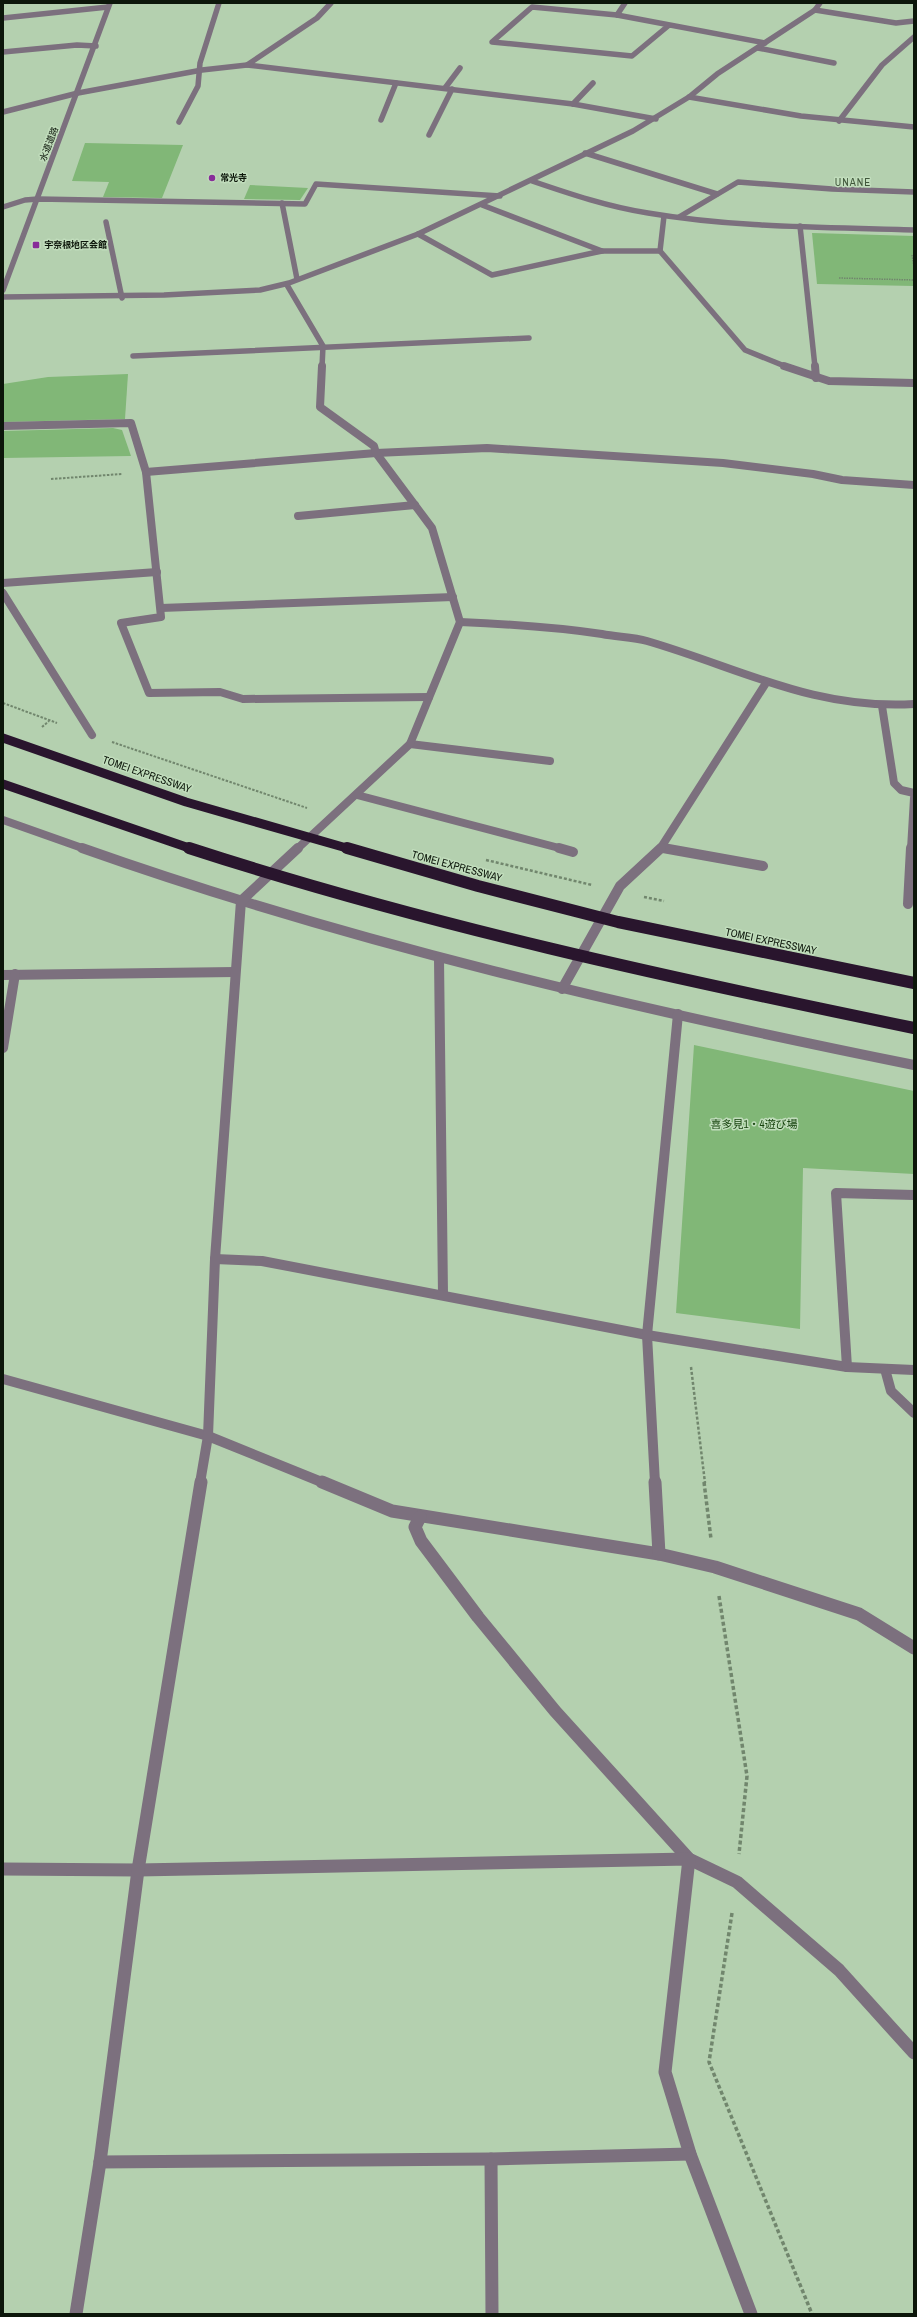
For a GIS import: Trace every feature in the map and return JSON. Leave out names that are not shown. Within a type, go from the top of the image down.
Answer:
[{"type":"highway","name":"TOMEI EXPRESSWAY","points":[[3,738],[186,802],[361,854],[478,886],[618,922],[914,983]]},
{"type":"highway","points":[[3,784],[179,845],[336,893],[455,926],[752,996],[914,1028]]},
{"type":"street","points":[[179,122],[199,85],[202,70],[200,63],[219,3]]},
{"type":"street","points":[[247,65],[316,18],[331,3]]},
{"type":"street","points":[[617,15],[625,3]]},
{"type":"street","points":[[3,296],[122,298],[244,291],[287,285],[297,279],[418,234],[532,181],[656,118],[689,98],[717,74],[815,10],[818,3]]},
{"type":"street","points":[[3,18],[109,5]]},
{"type":"street","name":"水道道路","points":[[3,290],[96,46],[109,5]]},
{"type":"street","points":[[668,26],[632,56],[560,47],[492,42],[532,7],[617,15],[765,44]]},
{"type":"street","points":[[815,10],[896,22],[914,21]]},
{"type":"street","points":[[840,121],[873,72],[898,48],[914,37]]},
{"type":"street","points":[[3,52],[77,45],[96,46]]},
{"type":"street","points":[[758,48],[834,63]]},
{"type":"street","points":[[3,112],[78,94],[202,70],[247,65],[573,104],[656,118]]},
{"type":"street","points":[[445,88],[460,68]]},
{"type":"street","points":[[381,120],[396,83]]},
{"type":"street","points":[[573,104],[593,83]]},
{"type":"street","points":[[429,135],[452,90]]},
{"type":"street","points":[[689,98],[743,108],[840,121],[914,127]]},
{"type":"street","points":[[585,153],[717,194]]},
{"type":"street","points":[[532,181],[595,202],[664,216],[722,222],[914,230]]},
{"type":"street","points":[[678,217],[738,182],[832,189],[914,192]]},
{"type":"street","points":[[3,207],[25,200],[38,199],[305,204],[316,184],[500,196]]},
{"type":"street","points":[[282,203],[297,279]]},
{"type":"street","points":[[482,205],[602,251]]},
{"type":"street","points":[[664,216],[660,251],[745,350],[816,378],[829,381],[914,383]]},
{"type":"street","points":[[106,222],[122,298]]},
{"type":"street","points":[[800,226],[816,378]]},
{"type":"street","points":[[418,234],[492,275],[602,251],[660,251]]},
{"type":"street","points":[[76,2314],[100,2162],[138,1870],[208,1436],[215,1259],[241,901],[358,795],[410,744],[460,622],[432,528],[376,453],[374,446],[320,407],[323,346],[287,285]]},
{"type":"street","points":[[133,356],[323,346],[529,338]]},
{"type":"street","points":[[3,426],[131,423],[146,472],[161,617],[121,623],[149,693],[220,692],[243,699],[429,697]]},
{"type":"street","points":[[146,472],[376,453],[487,448],[723,463],[813,474],[842,480],[914,485]]},
{"type":"street","points":[[298,516],[415,505]]},
{"type":"street","points":[[3,583],[157,572]]},
{"type":"street","points":[[3,593],[92,735]]},
{"type":"street","points":[[161,608],[453,597]]},
{"type":"street","points":[[460,622],[512,624],[579,631],[646,641],[766,683],[833,700],[882,706],[914,704]]},
{"type":"street","points":[[562,989],[620,886],[661,848],[766,683]]},
{"type":"street","points":[[882,706],[894,783],[901,790],[914,793]]},
{"type":"street","points":[[410,744],[550,761]]},
{"type":"street","points":[[358,795],[573,852]]},
{"type":"street","points":[[908,904],[914,798]]},
{"type":"street","points":[[3,820],[96,854],[241,901],[439,959],[562,989],[914,1065]]},
{"type":"street","points":[[661,848],[763,866]]},
{"type":"street","points":[[439,959],[443,1295]]},
{"type":"street","points":[[3,974],[235,972]]},
{"type":"street","points":[[3,1048],[15,974]]},
{"type":"street","points":[[659,1554],[647,1335],[678,1014]]},
{"type":"street","points":[[847,1367],[836,1193],[914,1195]]},
{"type":"street","points":[[215,1259],[262,1261],[647,1335],[847,1367],[914,1370]]},
{"type":"street","points":[[885,1369],[891,1391],[914,1413]]},
{"type":"street","points":[[3,1379],[208,1436],[392,1511],[420,1518],[659,1554],[715,1567],[859,1614],[914,1648]]},
{"type":"street","points":[[420,1518],[415,1527],[421,1541],[478,1617],[555,1711],[689,1859],[737,1882],[839,1970],[914,2053]]},
{"type":"street","points":[[3,1869],[138,1870],[689,1859]]},
{"type":"street","points":[[689,1859],[665,2072],[690,2154],[751,2314]]},
{"type":"street","points":[[100,2162],[491,2159],[690,2154]]},
{"type":"street","points":[[491,2159],[492,2314]]},
{"type":"path","points":[[912,255],[914,267]]},
{"type":"path","points":[[838,278],[914,280]]},
{"type":"path","points":[[51,479],[126,474]]},
{"type":"path","points":[[688,1341],[715,1567],[747,1776],[737,1882],[708,2062],[812,2314]]},
{"type":"green space","points":[[85,143],[183,145],[162,198],[103,197],[109,182],[72,181]]},
{"type":"green space","points":[[250,185],[308,188],[300,200],[244,199]]},
{"type":"green space","points":[[812,233],[914,236],[914,286],[817,284]]},
{"type":"green space","points":[[128,374],[125,419],[3,422],[3,384],[48,377]]},
{"type":"green space","points":[[113,428],[122,430],[131,456],[3,458],[3,431]]},
{"type":"green space","name":"喜多見1・4遊び場","points":[[694,1045],[914,1091],[914,1174],[803,1168],[800,1329],[676,1313]]},
{"type":"place","name":"常光寺","points":[[212,178]]},
{"type":"place","name":"宇奈根地区会館","points":[[36,245]]},
{"type":"district","name":"UNANE","points":[[853,182]]}]
